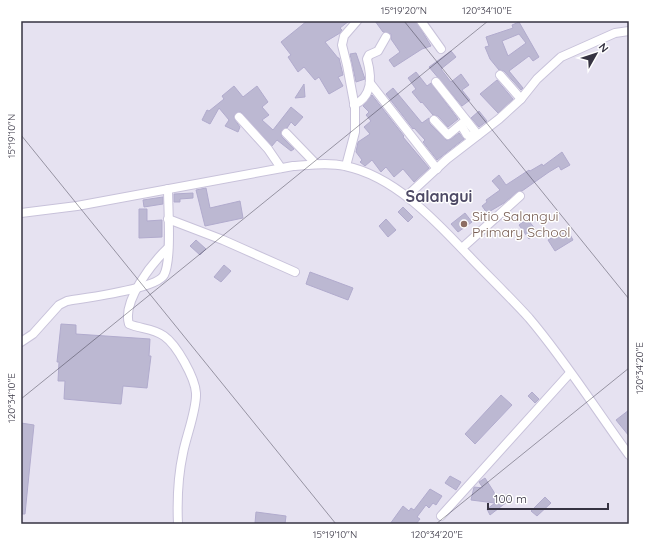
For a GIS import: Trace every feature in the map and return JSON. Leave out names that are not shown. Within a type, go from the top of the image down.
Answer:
[{"type":"street","points":[[346,166],[355,132],[354,105],[342,45],[344,36],[358,21]]},
{"type":"street","points":[[421,21],[441,49]]},
{"type":"street","points":[[407,196],[437,169],[522,99],[538,79],[561,57],[615,34],[629,31]]},
{"type":"street","points":[[354,105],[366,97],[370,84],[367,59],[369,55],[378,51],[386,38]]},
{"type":"street","points":[[500,75],[522,99]]},
{"type":"street","points":[[436,82],[463,123],[478,135]]},
{"type":"street","points":[[370,84],[437,169]]},
{"type":"street","points":[[239,117],[268,149],[281,168]]},
{"type":"street","points":[[434,120],[448,135],[463,123]]},
{"type":"street","points":[[286,133],[316,164]]},
{"type":"street","points":[[21,214],[70,207],[281,168],[316,164],[346,166],[375,178],[407,196],[437,222],[529,319],[629,455]]},
{"type":"street","points":[[21,342],[33,334],[59,305],[67,301],[138,288],[157,282],[164,276],[168,248],[168,189]]},
{"type":"street","points":[[462,248],[520,196]]},
{"type":"street","points":[[168,219],[222,240],[295,272]]},
{"type":"street","points":[[168,248],[154,261],[141,279],[130,305],[128,319],[129,324],[158,332],[166,336],[181,357],[195,384],[196,396],[182,455],[178,524]]},
{"type":"street","points":[[441,516],[570,373]]},
{"type":"building","points":[[307,21],[349,21],[340,28],[342,30],[340,33],[325,42],[339,58],[343,75],[338,77],[343,86],[329,94],[319,77],[315,80],[304,67],[298,72],[288,57],[291,55],[281,42]]},
{"type":"building","points":[[375,21],[416,21],[431,46],[422,49],[394,67],[389,60],[400,52],[391,39],[391,34],[383,32]]},
{"type":"building","points":[[519,22],[539,57],[533,61],[529,56],[509,71],[523,88],[521,90],[504,71],[499,70],[490,59],[485,47],[489,46],[486,37],[513,28],[512,25]],"holes":[[[519,34],[526,43],[508,56],[502,41]]]},
{"type":"building","points":[[451,51],[456,57],[441,69],[451,82],[461,74],[469,85],[462,90],[470,100],[462,106],[429,67]]},
{"type":"building","points":[[356,53],[365,79],[356,82],[350,54]]},
{"type":"building","points":[[416,72],[427,86],[431,83],[458,119],[448,127],[438,116],[433,115],[412,92],[416,89],[408,78]]},
{"type":"building","points":[[497,80],[513,99],[498,113],[480,94]]},
{"type":"building","points":[[304,84],[305,97],[295,98]]},
{"type":"building","points":[[234,86],[243,97],[257,86],[268,102],[262,107],[269,115],[262,120],[273,130],[291,107],[303,117],[295,126],[291,122],[287,128],[281,131],[282,137],[294,149],[291,151],[277,140],[272,146],[241,112],[236,113],[234,116],[240,127],[238,132],[225,126],[229,120],[219,108],[210,124],[202,120],[207,110],[209,111],[224,99],[222,96]]},
{"type":"building","points":[[393,88],[422,123],[429,118],[430,124],[446,140],[451,139],[459,133],[464,139],[437,160],[423,142],[425,140],[414,128],[413,129],[386,94]]},
{"type":"building","points":[[372,95],[404,136],[403,137],[429,168],[414,182],[403,169],[394,177],[386,167],[381,172],[372,160],[365,166],[360,162],[362,160],[356,152],[358,142],[370,134],[364,127],[371,121],[366,115],[369,112],[363,106]]},
{"type":"building","points":[[479,111],[487,121],[479,127],[471,118]]},
{"type":"building","points":[[562,152],[570,165],[561,170],[559,166],[487,213],[482,206],[487,202],[486,200],[500,190],[492,181],[499,175],[506,185],[529,170],[530,171],[542,164],[543,166]]},
{"type":"building","points":[[206,188],[210,208],[240,201],[243,218],[205,226],[196,190]]},
{"type":"building","points":[[193,193],[193,198],[180,199],[180,202],[174,202],[174,194]]},
{"type":"building","points":[[163,197],[163,204],[144,207],[143,200]]},
{"type":"building","points":[[403,207],[413,217],[408,222],[398,212]]},
{"type":"building","points":[[139,209],[147,209],[147,221],[162,220],[162,237],[139,238]]},
{"type":"building","points":[[465,213],[472,222],[458,232],[451,224]]},
{"type":"building","points":[[386,219],[396,230],[388,237],[379,226]]},
{"type":"building","points":[[527,219],[538,232],[529,239],[519,225]]},
{"type":"building","points":[[567,229],[573,240],[555,251],[548,240]]},
{"type":"building","points":[[196,240],[206,249],[200,255],[190,246]]},
{"type":"building","points":[[224,265],[231,271],[221,282],[214,277]]},
{"type":"building","points":[[310,272],[353,288],[348,300],[306,284]]},
{"type":"building","points":[[61,324],[76,325],[76,334],[150,339],[149,356],[151,356],[147,388],[123,386],[121,404],[64,399],[65,381],[58,381],[59,362],[57,362]]},
{"type":"building","points":[[532,392],[539,399],[535,403],[528,396]]},
{"type":"building","points":[[501,395],[512,405],[475,444],[465,434]]},
{"type":"building","points":[[629,410],[629,436],[616,420]]},
{"type":"building","points":[[21,423],[34,425],[25,514],[21,514]]},
{"type":"building","points":[[450,476],[461,482],[456,490],[445,483]]},
{"type":"building","points":[[485,478],[499,500],[508,494],[512,498],[490,515],[487,509],[495,503],[471,500],[474,487],[483,488],[479,482]]},
{"type":"building","points":[[430,489],[442,496],[436,505],[433,503],[429,508],[426,505],[417,517],[420,519],[416,524],[390,524],[403,506],[409,511],[411,508],[414,510]]},
{"type":"building","points":[[545,497],[551,503],[537,516],[531,511]]},
{"type":"building","points":[[256,512],[286,516],[285,524],[255,523]]},
{"type":"place","name":"Sitio Salangui Primary School","points":[[464,224]]},
{"type":"district","name":"Salangui","points":[[439,196]]}]
